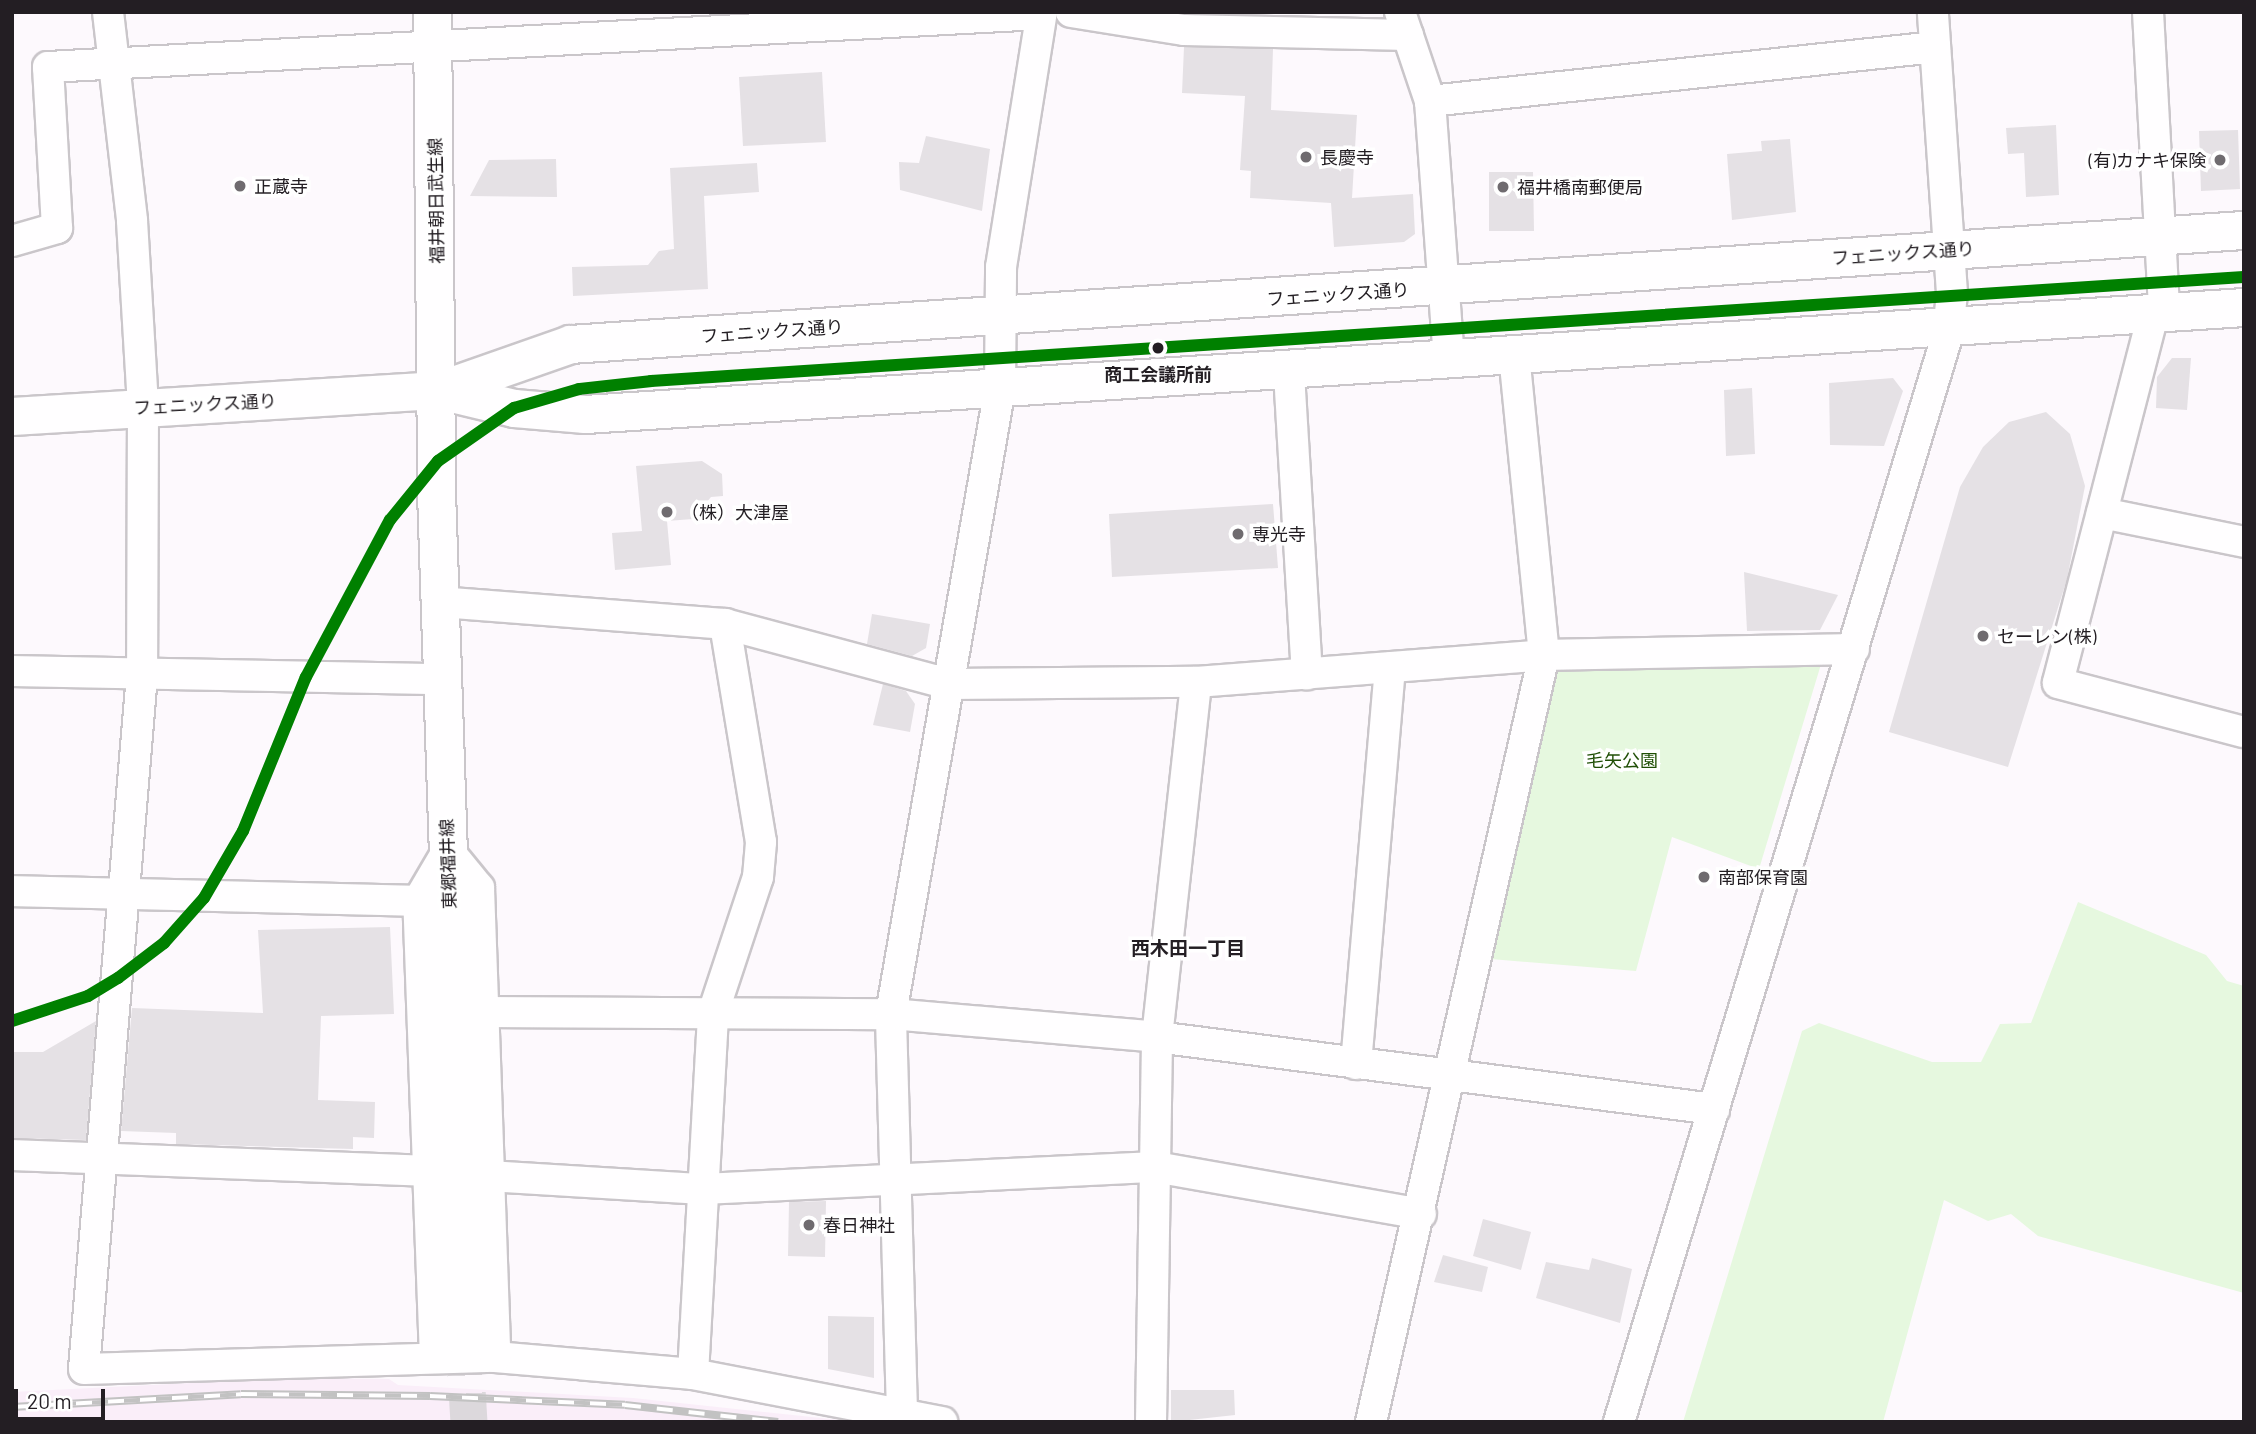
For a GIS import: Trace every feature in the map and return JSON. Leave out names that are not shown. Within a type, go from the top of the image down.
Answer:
[{"type":"main road","name":"福井朝日武生線","points":[[432,30],[439,390]]},
{"type":"main road","name":"フェニックス通り","points":[[12,416],[439,390],[570,344],[1950,251],[2160,232],[2244,230]]},
{"type":"main road","name":"フェニックス通り","points":[[439,390],[514,408],[584,414],[1289,373],[1949,322],[2244,307]]},
{"type":"main road","name":"東郷福井線","points":[[439,390],[441,679],[448,850],[449,1348]]},
{"type":"street","points":[[108,12],[132,221],[143,407],[142,675],[84,1369],[449,1348],[495,1357],[693,1374],[902,1412],[942,1422]]},
{"type":"street","points":[[1619,1422],[1854,649],[1949,322],[1950,251],[1933,12]]},
{"type":"street","points":[[2148,12],[2160,232],[2159,311],[2058,683],[2244,733]]},
{"type":"street","points":[[12,240],[57,228],[48,67],[113,63],[432,30],[1051,13],[1184,30],[1404,24],[1430,101],[1440,286],[1449,361]]},
{"type":"street","points":[[902,1412],[891,1014],[1000,388],[998,316],[1051,13]]},
{"type":"street","points":[[1430,101],[1935,47]]},
{"type":"street","points":[[1371,1422],[1454,1077],[1544,655],[1514,356]]},
{"type":"street","points":[[1289,373],[1307,674]]},
{"type":"street","points":[[2102,513],[2244,541]]},
{"type":"street","points":[[440,602],[725,624],[950,684],[1196,682],[1544,655],[1854,649]]},
{"type":"street","points":[[693,1374],[713,1013],[758,877],[761,842],[725,624]]},
{"type":"street","points":[[1356,1064],[1390,667]]},
{"type":"street","points":[[12,671],[441,679]]},
{"type":"street","points":[[1151,1422],[1157,1037],[1196,682]]},
{"type":"street","points":[[449,1348],[429,1171],[418,901],[448,850],[479,888],[495,1357]]},
{"type":"street","points":[[12,891],[418,901]]},
{"type":"street","points":[[482,1012],[891,1014],[1157,1037],[1714,1109]]},
{"type":"street","points":[[12,1155],[104,1154],[429,1171]]},
{"type":"street","points":[[488,1176],[704,1189],[1155,1167],[1421,1214]]},
{"type":"shaded area","points":[[289,1378],[389,1379],[398,1385],[633,1398],[859,1422],[12,1422],[12,1392]]},
{"type":"green space","name":"毛矢公園","points":[[1822,661],[1759,869],[1672,837],[1636,971],[1479,958],[1550,670]]},
{"type":"green space","points":[[2078,902],[2206,955],[2227,981],[2244,986],[2244,1293],[2038,1236],[2011,1214],[1988,1221],[1944,1200],[1883,1422],[1683,1422],[1802,1031],[1819,1023],[1932,1062],[1981,1062],[2000,1024],[2031,1023]]},
{"type":"building","points":[[1184,47],[1273,49],[1271,110],[1357,115],[1352,198],[1413,194],[1415,234],[1404,242],[1334,247],[1331,203],[1250,198],[1251,171],[1240,170],[1245,96],[1182,93]]},
{"type":"building","points":[[822,72],[826,142],[743,146],[739,77]]},
{"type":"building","points":[[2056,125],[2059,195],[2026,197],[2024,153],[2008,154],[2006,128]]},
{"type":"building","name":"(有)カナキ保険","points":[[2238,130],[2240,189],[2201,191],[2199,131]]},
{"type":"building","points":[[926,136],[990,149],[982,211],[900,190],[899,162],[919,163]]},
{"type":"building","points":[[1790,139],[1796,212],[1732,220],[1727,154],[1762,151],[1761,141]]},
{"type":"building","points":[[556,159],[557,197],[470,196],[489,160]]},
{"type":"building","points":[[757,163],[759,192],[704,196],[708,289],[573,296],[572,267],[648,265],[659,251],[674,249],[670,168]]},
{"type":"building","points":[[1489,172],[1533,172],[1534,231],[1489,231]]},
{"type":"building","points":[[2172,358],[2191,358],[2187,410],[2156,408],[2157,377]]},
{"type":"building","points":[[1893,378],[1903,391],[1884,446],[1830,445],[1829,383]]},
{"type":"building","points":[[1752,388],[1755,454],[1726,456],[1724,390]]},
{"type":"building","name":"セーレン(株)","points":[[2046,412],[2070,434],[2085,486],[2067,579],[2008,767],[1889,732],[1960,487],[1983,447],[2009,422]]},
{"type":"building","name":"（株）大津屋","points":[[702,461],[722,474],[723,496],[711,497],[693,519],[667,521],[671,565],[615,570],[612,533],[642,531],[636,466]]},
{"type":"building","points":[[1273,504],[1278,568],[1112,577],[1109,514]]},
{"type":"building","points":[[1744,572],[1838,595],[1820,630],[1747,631]]},
{"type":"building","points":[[872,614],[930,624],[926,648],[912,656],[867,644]]},
{"type":"building","points":[[883,684],[906,691],[915,704],[910,732],[873,725]]},
{"type":"building","points":[[390,927],[394,1014],[321,1016],[318,1100],[375,1102],[374,1138],[353,1137],[353,1149],[176,1144],[176,1133],[121,1131],[132,1008],[263,1013],[258,930]]},
{"type":"building","points":[[96,1021],[86,1140],[12,1138],[12,1052],[43,1052]]},
{"type":"building","points":[[826,1201],[825,1257],[788,1256],[789,1202]]},
{"type":"building","points":[[1483,1219],[1531,1232],[1521,1270],[1473,1256]]},
{"type":"building","points":[[1443,1255],[1488,1267],[1482,1292],[1434,1282]]},
{"type":"building","points":[[1592,1258],[1632,1269],[1620,1323],[1536,1298],[1546,1262],[1589,1270]]},
{"type":"building","points":[[828,1316],[874,1317],[874,1378],[828,1369]]},
{"type":"building","points":[[1171,1390],[1234,1390],[1235,1415],[1171,1422]]},
{"type":"tunnel","points":[[464,1338],[469,1422]]},
{"type":"railway","points":[[12,1407],[241,1394],[430,1396],[625,1405],[778,1422]]},
{"type":"transit line","points":[[12,1021],[88,996],[118,978],[164,943],[204,898],[243,831],[306,677],[390,520],[438,461],[514,408],[579,389],[651,381],[2244,277]]},
{"type":"place","name":"長慶寺","points":[[1306,157]]},
{"type":"place","name":"(有)カナキ保険","points":[[2220,160]]},
{"type":"place","name":"正蔵寺","points":[[240,186]]},
{"type":"place","name":"福井橋南郵便局","points":[[1503,187]]},
{"type":"place","name":"商工会議所前","points":[[1158,348]]},
{"type":"place","name":"（株）大津屋","points":[[667,512]]},
{"type":"place","name":"専光寺","points":[[1238,534]]},
{"type":"place","name":"セーレン(株)","points":[[1983,636]]},
{"type":"place","name":"南部保育園","points":[[1704,877]]},
{"type":"place","name":"春日神社","points":[[809,1225]]},
{"type":"district","name":"西木田一丁目","points":[[1188,948]]}]
